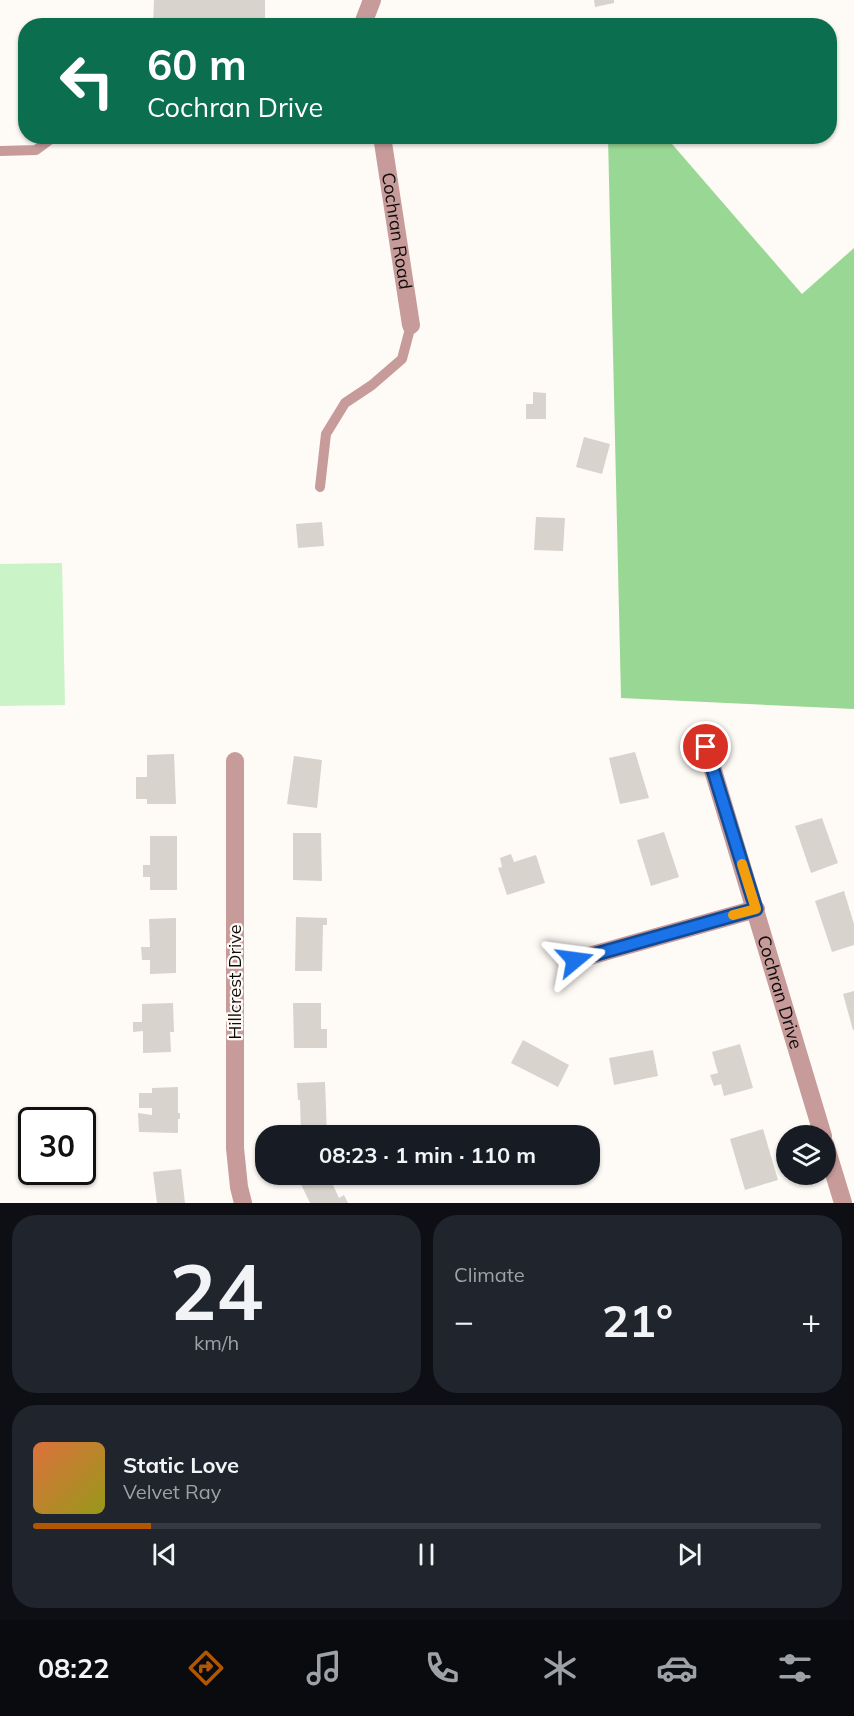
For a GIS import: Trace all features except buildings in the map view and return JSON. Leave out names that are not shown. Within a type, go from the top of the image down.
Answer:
[{"type":"street","points":[[365,18],[372,0]]},
{"type":"street","name":"Cochran Road","points":[[383,144],[411,325]]},
{"type":"street","name":"Cochran Drive","points":[[706,747],[820,1125]]},
{"type":"street","name":"Hillcrest Drive","points":[[235,761],[235,1148],[238,1187],[243,1203]]},
{"type":"street","points":[[575,960],[756,909]]},
{"type":"street","points":[[836,1180],[843,1203]]},
{"type":"lane","points":[[0,151],[36,150],[44,144]]},
{"type":"lane","points":[[320,487],[327,434],[345,403],[372,386],[402,359],[411,325]]},
{"type":"green space","points":[[608,144],[672,144],[802,294],[854,248],[854,709],[621,698]]},
{"type":"green space","points":[[62,563],[65,705],[0,706],[0,564]]},
{"type":"slow traffic","points":[[733,915],[756,909],[742,864]]},
{"type":"route","points":[[575,960],[756,909],[706,747]]}]
